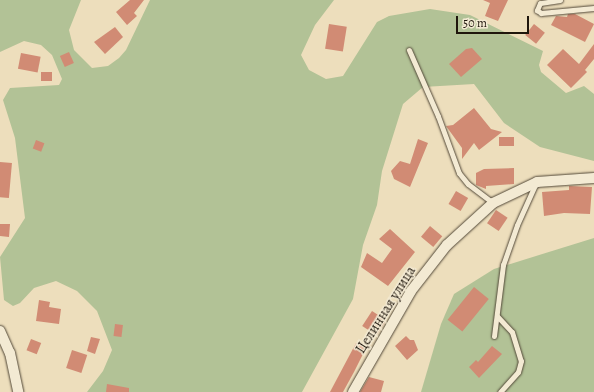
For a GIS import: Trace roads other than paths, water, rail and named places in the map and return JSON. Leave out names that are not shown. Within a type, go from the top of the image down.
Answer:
[{"type":"street","name":"Целинная улица","points":[[353,392],[411,291],[447,245],[493,203],[537,182],[594,178]]},
{"type":"street","points":[[0,331],[10,352],[18,392]]},
{"type":"lane","points":[[560,0],[540,3],[537,10],[541,13],[594,8]]},
{"type":"lane","points":[[409,50],[438,116],[459,173],[468,184],[493,203]]},
{"type":"lane","points":[[494,336],[503,265],[517,225],[537,182]]},
{"type":"lane","points":[[497,316],[512,332],[521,360],[518,372],[500,392]]}]
